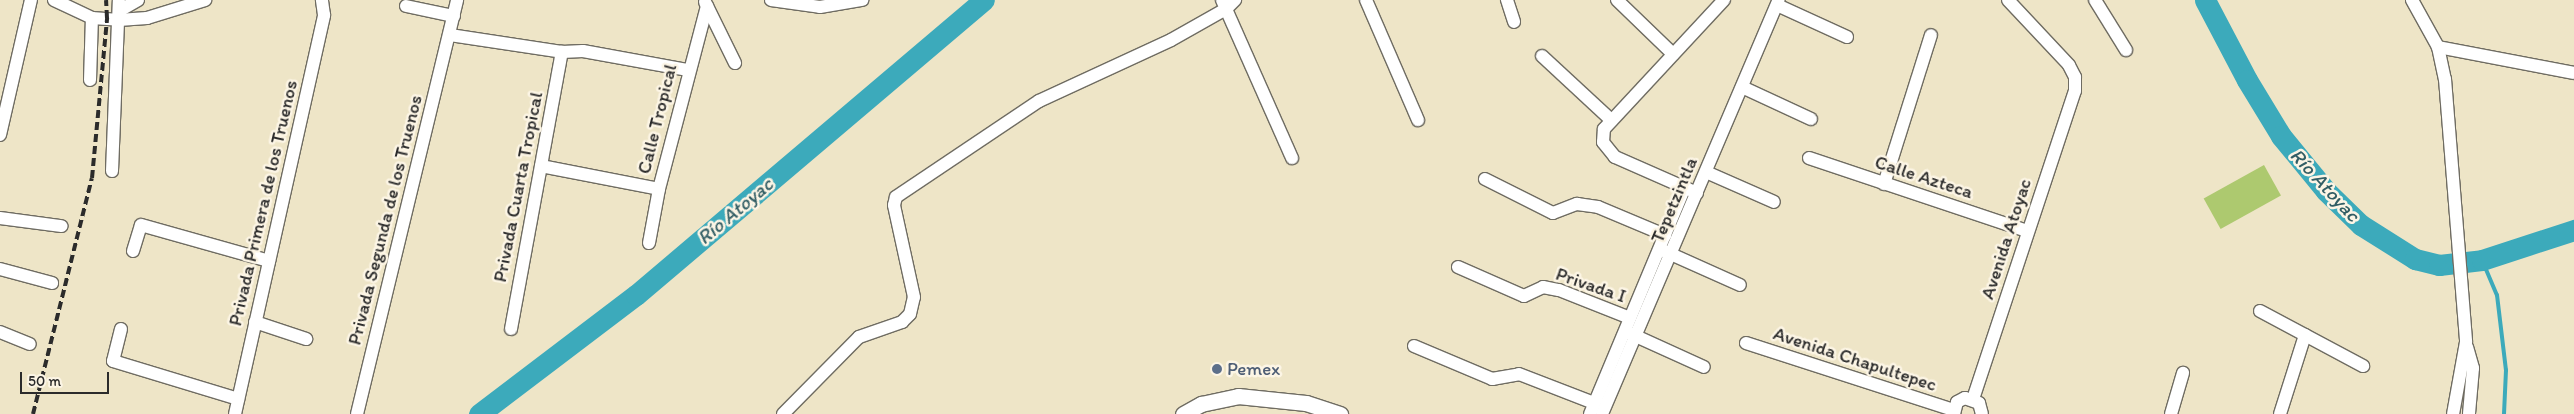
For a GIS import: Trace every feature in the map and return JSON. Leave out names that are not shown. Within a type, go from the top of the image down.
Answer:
[{"type":"main road","points":[[1182,414],[1201,404],[1238,396],[1306,403],[1340,414]]},
{"type":"street","points":[[0,136],[31,0]]},
{"type":"street","points":[[54,0],[92,18],[119,10],[138,0]]},
{"type":"street","points":[[119,10],[147,18],[205,0]]},
{"type":"street","name":"Privada Primera de los Truenos","points":[[235,414],[324,15],[322,0]]},
{"type":"street","name":"Privada Segunda de los Truenos","points":[[357,414],[457,0]]},
{"type":"street","points":[[771,0],[819,4],[862,0]]},
{"type":"street","points":[[1366,0],[1418,120]]},
{"type":"street","points":[[1507,0],[1514,22]]},
{"type":"street","points":[[1617,0],[1673,54]]},
{"type":"street","points":[[1697,193],[1608,152],[1603,142],[1604,129],[1610,120],[1724,0]]},
{"type":"street","name":"Avenida Atoyac","points":[[1973,399],[2027,231],[2075,91],[2076,77],[2069,65],[2008,0]]},
{"type":"street","points":[[2095,0],[2126,50]]},
{"type":"street","points":[[2412,0],[2438,47],[2444,79],[2456,230],[2464,294],[2466,342],[2453,414]]},
{"type":"street","name":"Calle Tropical","points":[[706,3],[735,63]]},
{"type":"street","name":"Calle Tropical","points":[[649,243],[659,189],[706,3]]},
{"type":"street","points":[[784,414],[859,337],[902,322],[910,314],[914,298],[894,205],[896,197],[1038,101],[1170,40],[1228,3],[1292,158]]},
{"type":"street","points":[[1778,3],[1847,37]]},
{"type":"street","name":"Tepetzintla","points":[[1630,333],[1630,318],[1697,193],[1778,3]]},
{"type":"street","points":[[406,6],[454,16]]},
{"type":"street","points":[[112,171],[119,10]]},
{"type":"street","points":[[90,80],[92,18]]},
{"type":"street","points":[[450,35],[562,52],[583,51],[688,70]]},
{"type":"street","points":[[1884,184],[1931,35]]},
{"type":"street","points":[[2438,47],[2574,73]]},
{"type":"street","name":"Privada Cuarta Tropical","points":[[511,328],[562,52]]},
{"type":"street","points":[[1542,56],[1610,120]]},
{"type":"street","points":[[1742,87],[1811,119]]},
{"type":"street","name":"Calle Azteca","points":[[1809,158],[2027,231]]},
{"type":"street","points":[[542,166],[659,189]]},
{"type":"street","points":[[1706,172],[1774,202]]},
{"type":"street","points":[[1484,179],[1553,213],[1578,204],[1598,207],[1664,235]]},
{"type":"street","name":"Tepetzintla","points":[[1594,412],[1665,251],[1664,235],[1685,187]]},
{"type":"street","points":[[0,218],[61,226]]},
{"type":"street","points":[[132,251],[141,225],[269,261]]},
{"type":"street","points":[[1665,251],[1740,284]]},
{"type":"street","name":"Privada I","points":[[1458,267],[1524,296],[1542,287],[1559,290],[1630,318]]},
{"type":"street","points":[[0,269],[52,282]]},
{"type":"street","points":[[2260,311],[2363,366]]},
{"type":"street","points":[[255,322],[306,339]]},
{"type":"street","points":[[121,329],[112,361],[238,399]]},
{"type":"street","points":[[0,332],[30,344]]},
{"type":"street","points":[[1630,333],[1704,367]]},
{"type":"street","points":[[2280,414],[2305,336]]},
{"type":"street","points":[[2466,342],[2473,368],[2469,414]]},
{"type":"street","name":"Avenida Chapultepec","points":[[1746,343],[1954,412]]},
{"type":"street","points":[[1414,346],[1492,378],[1520,374],[1594,412]]},
{"type":"street","points":[[2171,414],[2183,373]]},
{"type":"street","points":[[1954,412],[1965,398],[1973,399],[1979,403],[1982,414]]},
{"type":"green space","points":[[2264,165],[2281,196],[2221,229],[2204,198]]},
{"type":"waterway","name":"Río Atoyac","points":[[479,414],[636,295],[984,0]]},
{"type":"waterway","name":"Río Atoyac","points":[[2205,0],[2247,80],[2281,136],[2326,191],[2361,225],[2415,259],[2439,265],[2482,260],[2574,230]]},
{"type":"waterway","points":[[2482,260],[2497,295],[2506,370],[2504,414]]},
{"type":"railway","points":[[33,414],[92,178],[107,18],[106,0]]},
{"type":"place","name":"Pemex","points":[[1217,369]]}]
